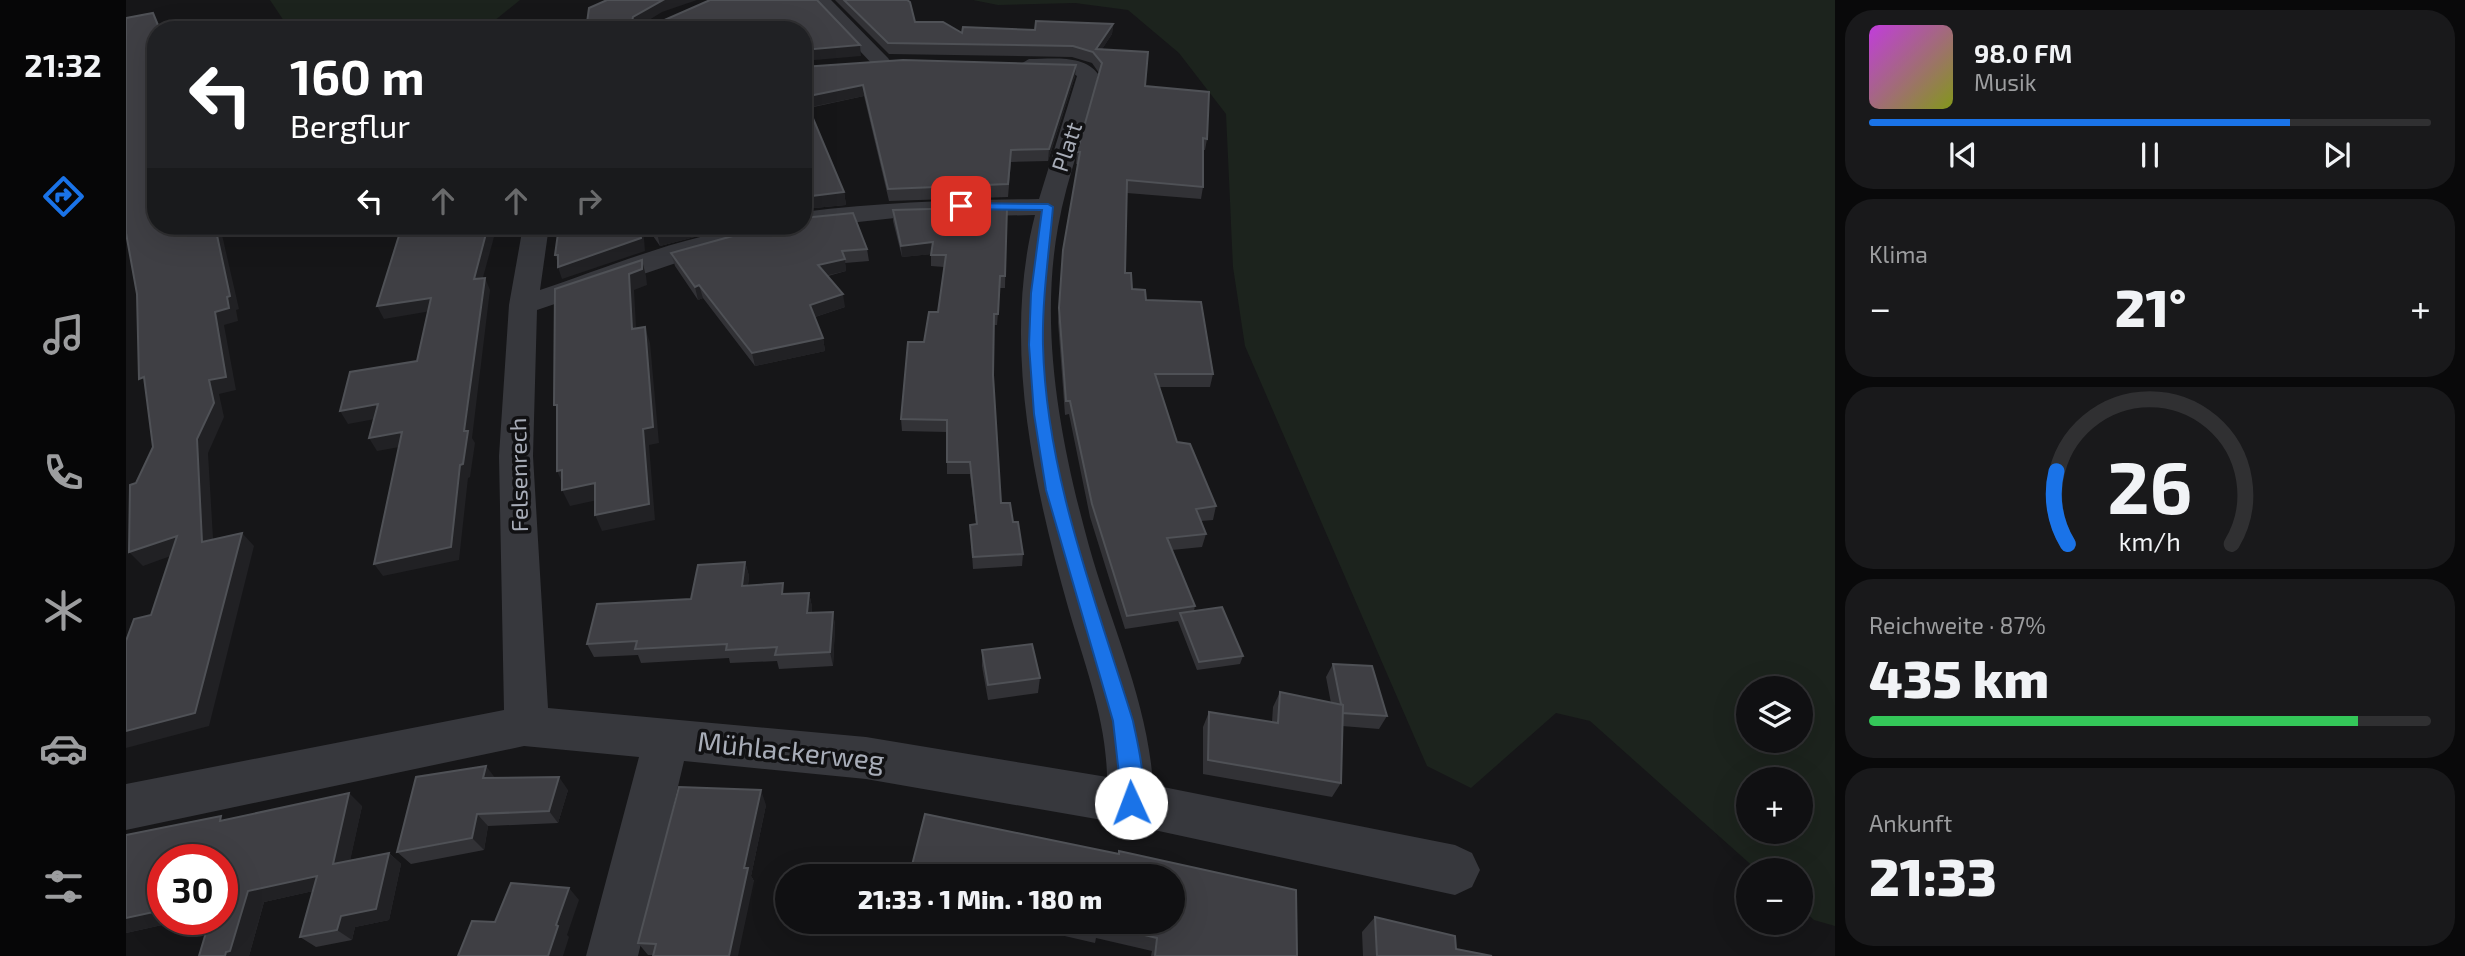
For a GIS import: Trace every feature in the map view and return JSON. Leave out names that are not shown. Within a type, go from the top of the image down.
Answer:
[{"type":"street","points":[[821,0],[881,62]]},
{"type":"street","points":[[857,64],[905,62]]},
{"type":"street","name":"Platt","points":[[1007,64],[1083,69],[1087,74],[1083,101],[1048,207],[1041,250],[1037,332],[1041,414],[1057,502],[1123,721],[1129,756],[1131,803]]},
{"type":"street","points":[[812,219],[868,211],[939,206],[1048,207]]},
{"type":"street","name":"Felsenrech","points":[[523,726],[527,701],[516,456],[523,305],[535,235]]},
{"type":"street","points":[[523,305],[669,256],[745,235]]},
{"type":"street","name":"Mühlackerweg","points":[[126,807],[523,726],[667,737],[866,758],[1131,803],[1455,870]]},
{"type":"street","points":[[612,956],[667,737]]},
{"type":"shaded area","points":[[270,0],[520,0],[494,21],[284,21]]},
{"type":"shaded area","points":[[973,0],[1835,0],[1835,926],[1813,919],[1813,858],[1744,858],[1590,721],[1556,713],[1471,788],[1427,766],[1245,346],[1233,267],[1226,114],[1179,53],[1128,10],[1075,3],[998,5]]},
{"type":"building","points":[[607,0],[663,0],[633,17],[632,21],[587,21],[589,8]]},
{"type":"building","points":[[710,0],[817,0],[860,45],[812,49],[812,21],[662,21]]},
{"type":"building","points":[[844,0],[907,0],[910,2],[915,22],[943,22],[962,33],[963,27],[1035,30],[1036,21],[1113,24],[1096,49],[1148,52],[1145,86],[1209,92],[1207,139],[1203,138],[1203,187],[1127,180],[1125,273],[1131,273],[1132,289],[1145,290],[1146,300],[1201,302],[1213,374],[1155,374],[1177,442],[1190,444],[1216,506],[1196,509],[1206,534],[1167,538],[1195,606],[1127,616],[1092,504],[1070,401],[1066,401],[1059,308],[1063,250],[1080,152],[1077,152],[1102,63],[1093,52],[1073,46],[888,43]]},
{"type":"building","points":[[153,13],[156,21],[147,21],[147,235],[217,235],[230,296],[227,297],[229,308],[215,312],[226,377],[209,380],[214,403],[197,439],[202,542],[242,533],[195,713],[126,731],[126,641],[134,619],[151,615],[177,536],[129,552],[130,485],[136,483],[153,447],[144,377],[139,379],[137,294],[126,233],[126,18]]},
{"type":"building","points":[[903,60],[1076,65],[1049,149],[1011,150],[1008,184],[888,189],[863,85],[812,95],[812,66]]},
{"type":"building","points":[[812,116],[844,192],[812,196]]},
{"type":"building","points":[[1007,207],[1005,276],[1000,276],[998,314],[994,314],[993,375],[1001,503],[1010,503],[1013,522],[1018,522],[1023,554],[973,557],[970,525],[977,524],[970,462],[947,462],[947,420],[901,419],[908,342],[924,342],[929,312],[938,312],[946,255],[931,255],[933,242],[901,246],[893,210]]},
{"type":"building","points":[[853,213],[867,249],[842,251],[845,259],[818,265],[843,294],[810,305],[823,338],[752,353],[699,285],[695,287],[671,253],[736,235],[812,235],[812,217]]},
{"type":"building","points":[[399,235],[486,235],[474,279],[485,278],[464,431],[468,431],[463,464],[460,465],[451,547],[374,564],[402,432],[369,438],[378,404],[340,411],[350,372],[417,361],[431,298],[377,306]]},
{"type":"building","points":[[558,235],[641,235],[641,238],[558,267],[558,255],[555,255]]},
{"type":"building","points":[[642,260],[642,269],[629,274],[632,329],[645,327],[653,427],[643,429],[649,504],[595,515],[595,483],[562,490],[562,470],[557,471],[557,405],[554,405],[555,289]]},
{"type":"building","points":[[745,562],[742,586],[783,583],[782,594],[809,593],[807,613],[833,612],[830,652],[775,655],[777,647],[726,650],[727,644],[635,649],[637,641],[587,644],[597,604],[691,599],[698,565]]},
{"type":"building","points":[[1222,607],[1243,656],[1199,662],[1180,613]]},
{"type":"building","points":[[1032,644],[1040,678],[988,685],[982,650]]},
{"type":"building","points":[[1333,664],[1372,666],[1387,716],[1342,713],[1343,705]]},
{"type":"building","points":[[1280,692],[1343,705],[1341,783],[1208,760],[1209,712],[1278,723]]},
{"type":"building","points":[[486,766],[483,778],[559,777],[549,811],[477,814],[472,838],[397,852],[416,777]]},
{"type":"building","points":[[679,787],[761,790],[729,956],[653,956],[656,944],[638,943]]},
{"type":"building","points":[[349,793],[333,864],[389,853],[376,909],[341,916],[337,930],[300,937],[317,876],[248,891],[238,924],[238,844],[147,844],[147,913],[126,918],[126,835],[221,816],[220,821]]},
{"type":"building","points":[[925,814],[1178,864],[912,864]]},
{"type":"building","points":[[1185,866],[1296,890],[1297,956],[1155,956],[1157,938],[1140,934],[1185,934]]},
{"type":"building","points":[[511,883],[569,888],[548,956],[458,956],[472,921],[495,922]]},
{"type":"building","points":[[1375,917],[1455,936],[1456,949],[1492,956],[1377,956]]},
{"type":"building","points":[[205,935],[235,935],[230,951],[226,952],[225,956],[199,956]]},
{"type":"route","points":[[961,206],[1048,207],[1041,250],[1036,345],[1041,414],[1054,490],[1073,561],[1123,721],[1129,756],[1131,803]]}]
